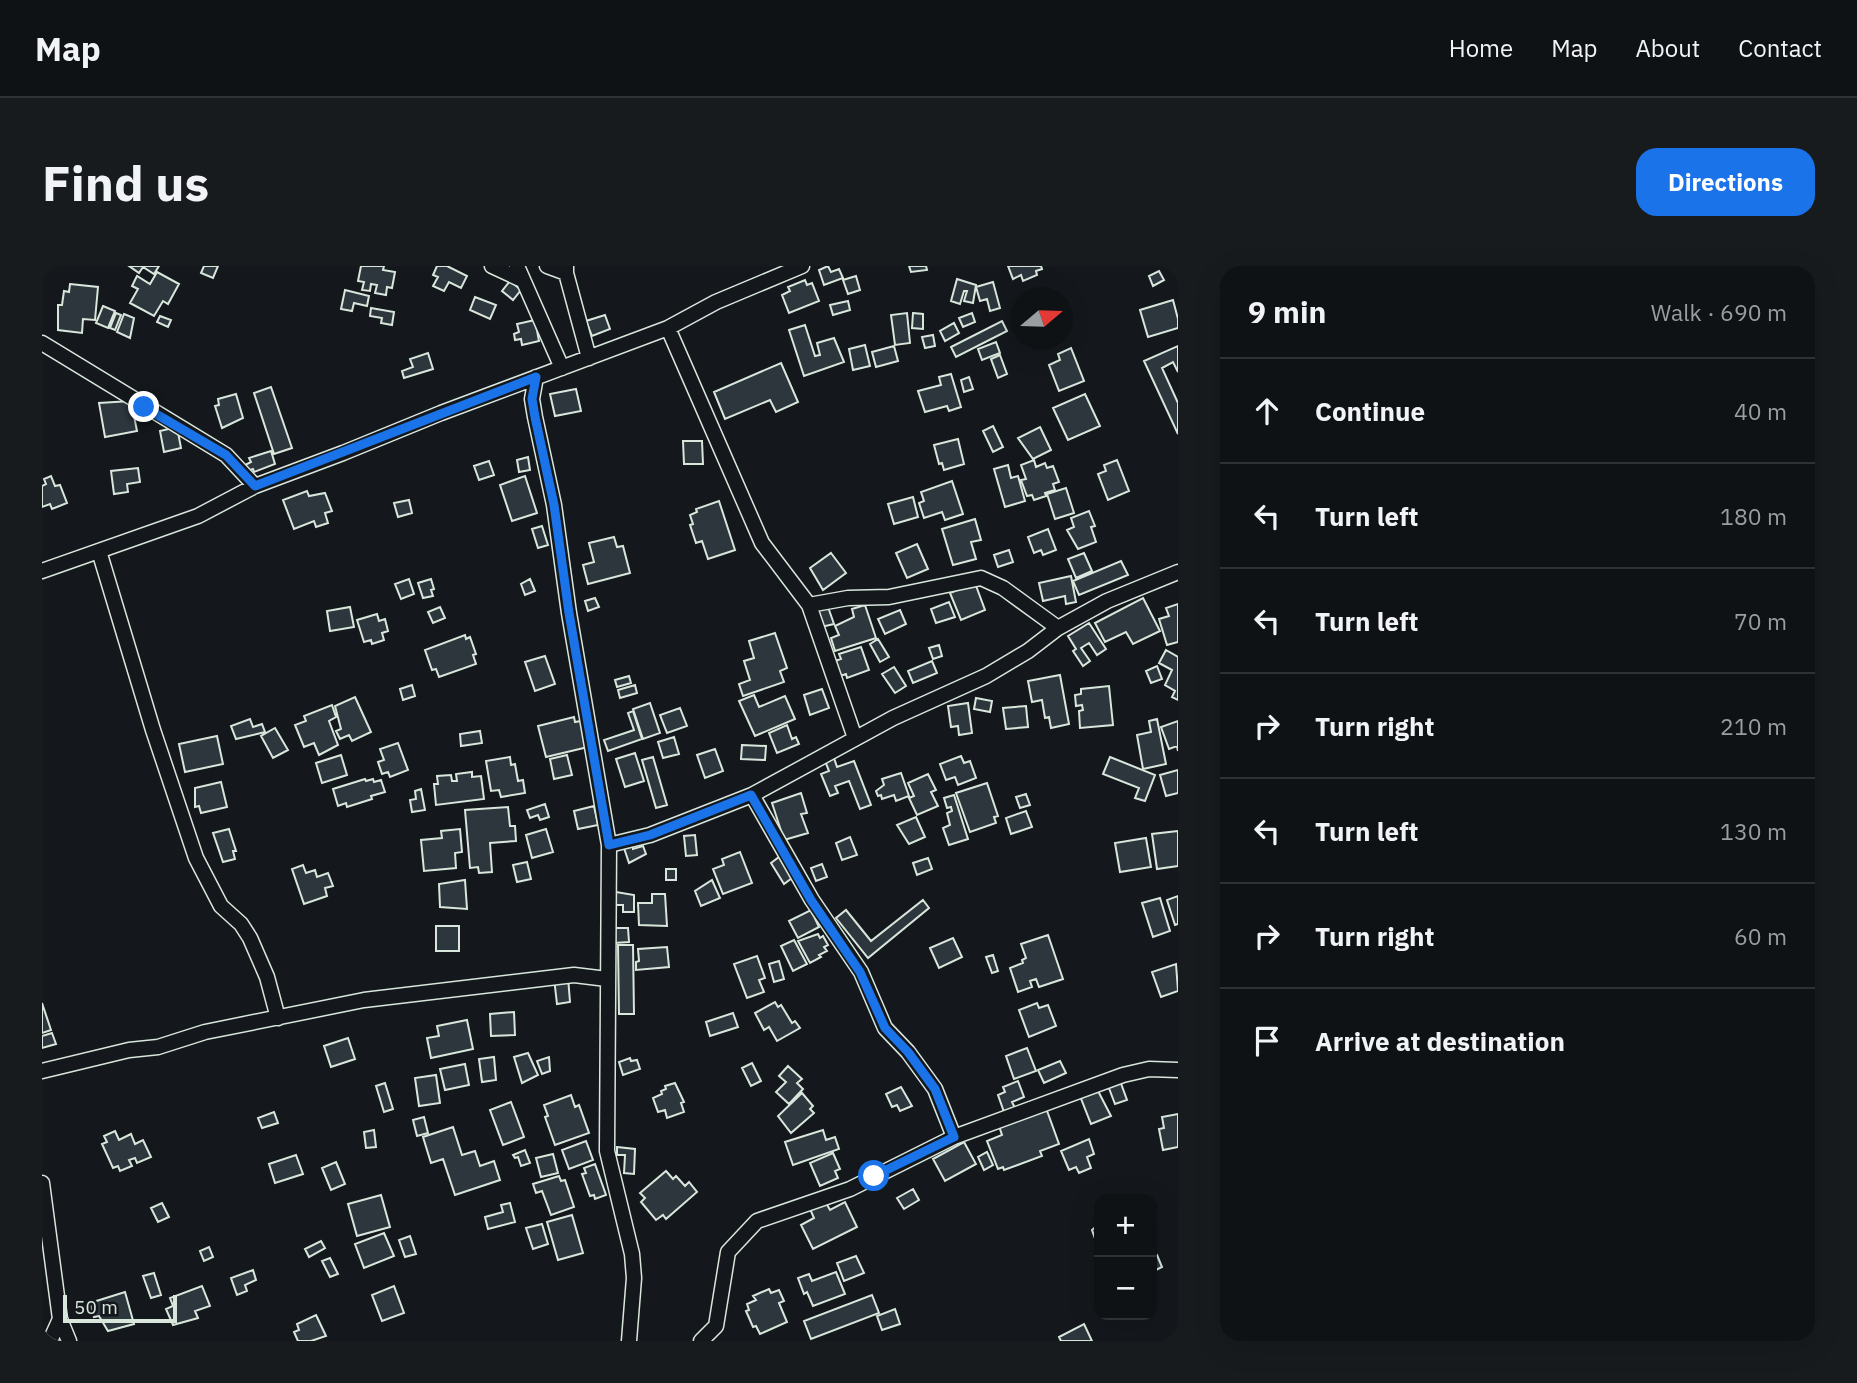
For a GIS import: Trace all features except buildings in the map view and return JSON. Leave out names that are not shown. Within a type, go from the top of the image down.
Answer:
[{"type":"street","points":[[492,266],[519,273],[562,368]]},
{"type":"street","points":[[547,266],[566,270],[589,358]]},
{"type":"street","points":[[42,571],[198,516],[255,486],[668,328],[716,302],[802,266]]},
{"type":"street","points":[[668,328],[762,543],[808,605],[855,738]]},
{"type":"street","points":[[42,344],[226,455],[255,486]]},
{"type":"street","points":[[536,377],[532,399],[554,505],[569,613],[609,845],[607,1151],[632,1254],[634,1278],[629,1341]]},
{"type":"street","points":[[99,551],[153,730],[196,858],[221,906],[241,924],[250,938],[267,977],[278,1018]]},
{"type":"street","points":[[609,845],[650,835],[751,795],[855,738],[986,676],[1028,651],[1058,628],[1107,601],[1178,572]]},
{"type":"street","points":[[808,605],[848,598],[889,597],[981,578],[1003,588],[1058,628]]},
{"type":"street","points":[[751,795],[811,900],[860,972],[885,1028],[908,1052],[935,1089],[954,1137]]},
{"type":"street","points":[[42,1071],[118,1053],[158,1047],[205,1032],[364,1000],[574,975],[607,979]]},
{"type":"street","points":[[701,1341],[716,1326],[728,1252],[757,1221],[850,1189],[954,1137],[1123,1075],[1149,1069],[1178,1070]]},
{"type":"street","points":[[42,1183],[60,1319],[69,1341]]},
{"type":"street","points":[[50,1341],[60,1319]]},
{"type":"route","points":[[144,407],[226,455],[255,486],[536,377],[532,399],[554,505],[569,613],[609,845],[650,835],[751,795],[811,900],[860,972],[885,1028],[908,1052],[935,1089],[954,1137],[874,1176]]}]
